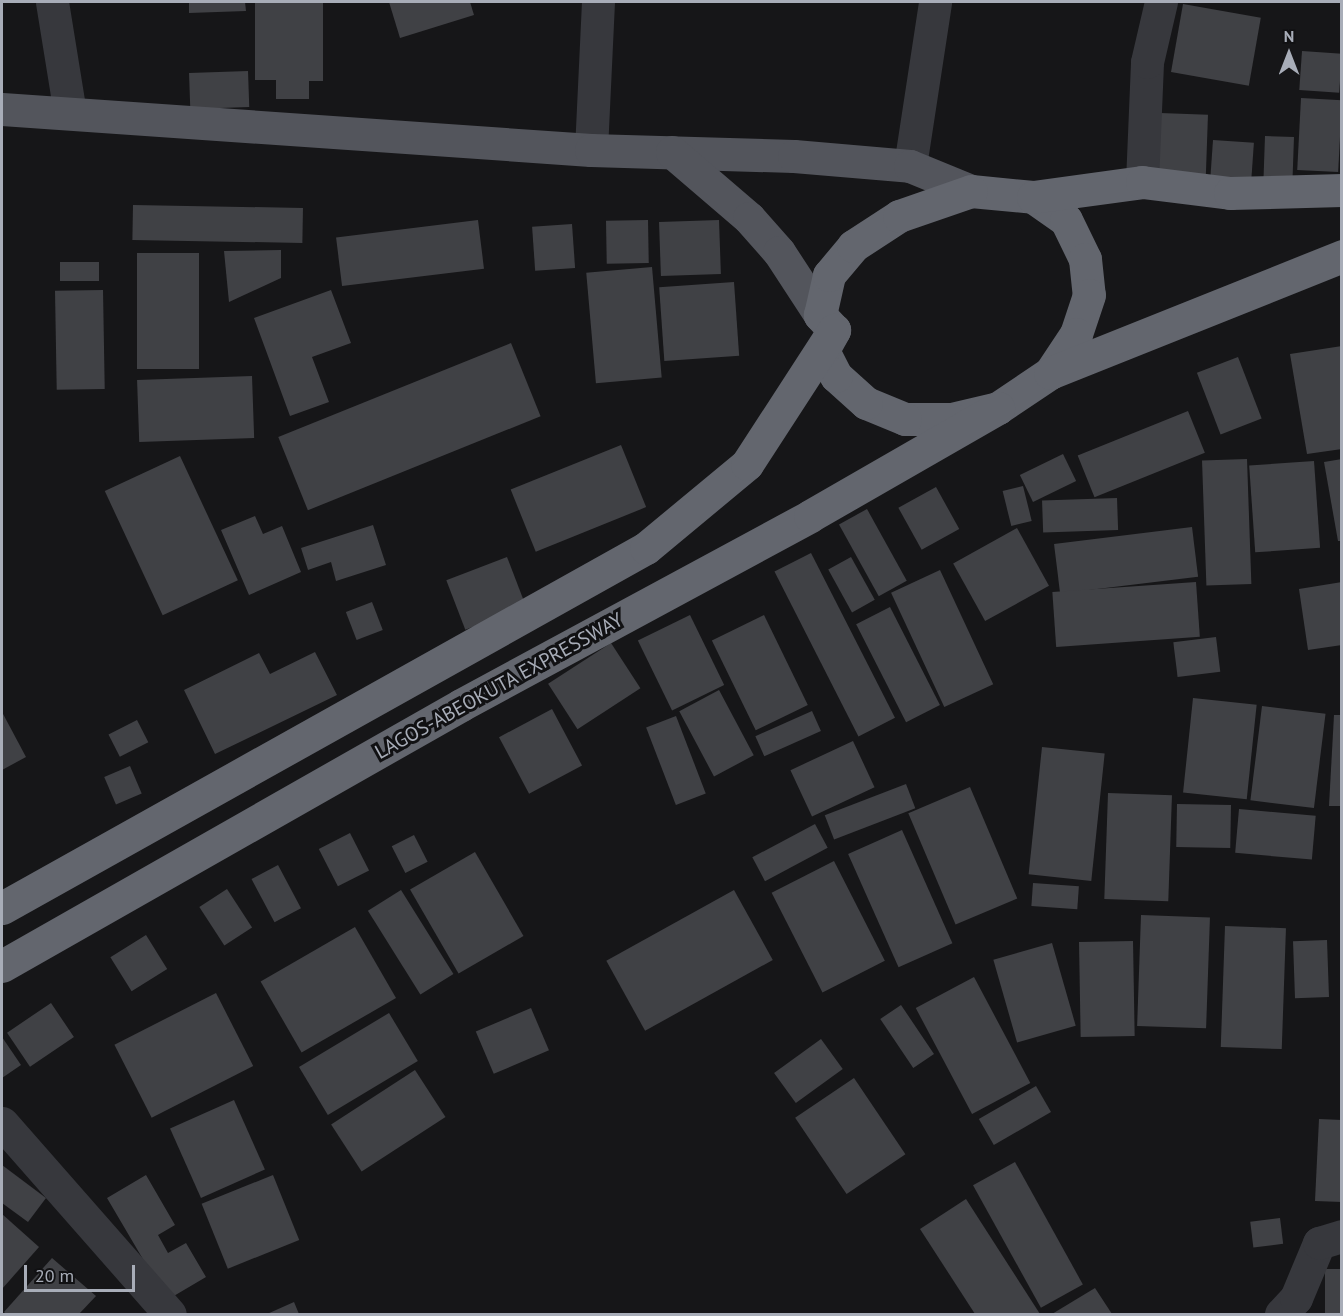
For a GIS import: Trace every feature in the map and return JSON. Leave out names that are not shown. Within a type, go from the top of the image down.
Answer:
[{"type":"highway","points":[[998,408],[951,419],[905,419],[866,403],[836,376],[823,350],[829,275],[853,246],[899,216],[971,191],[1033,197],[1142,182],[1230,192],[1341,190]]},
{"type":"highway","points":[[1033,197],[1066,220],[1085,259],[1089,295],[1076,334],[1050,373]]},
{"type":"highway","points":[[1050,373],[1341,256]]},
{"type":"highway","points":[[2,908],[646,548],[747,464],[827,322]]},
{"type":"highway","name":"LAGOS-ABEOKUTA EXPRESSWAY","points":[[2,966],[461,705],[810,516],[998,408],[1050,373]]},
{"type":"main road","points":[[2,109],[591,150],[672,152],[910,166],[971,191]]},
{"type":"main road","points":[[672,152],[748,218],[779,252],[827,322]]},
{"type":"street","points":[[52,2],[70,113]]},
{"type":"street","points":[[591,150],[598,2]]},
{"type":"street","points":[[910,166],[935,2]]},
{"type":"street","points":[[1142,182],[1147,62],[1161,2]]},
{"type":"street","points":[[2,1123],[170,1314]]},
{"type":"street","points":[[1281,1314],[1296,1298],[1319,1243],[1341,1236]]},
{"type":"building","points":[[189,2],[245,2],[246,11],[189,13]]},
{"type":"building","points":[[255,2],[323,2],[323,81],[309,81],[309,99],[276,99],[276,80],[255,80]]},
{"type":"building","points":[[389,2],[470,2],[474,15],[400,38]]},
{"type":"building","points":[[1183,4],[1261,18],[1249,86],[1171,72]]},
{"type":"building","points":[[1302,51],[1342,54],[1339,93],[1299,90]]},
{"type":"building","points":[[248,71],[249,107],[190,109],[189,73]]},
{"type":"building","points":[[1301,98],[1342,100],[1338,172],[1297,170]]},
{"type":"building","points":[[1160,113],[1208,115],[1206,177],[1158,175]]},
{"type":"building","points":[[1265,136],[1294,137],[1292,180],[1263,179]]},
{"type":"building","points":[[1213,140],[1254,143],[1251,180],[1210,177]]},
{"type":"building","points":[[133,205],[303,208],[302,243],[132,240]]},
{"type":"building","points":[[478,220],[484,269],[342,286],[336,237]]},
{"type":"building","points":[[648,220],[649,263],[607,264],[606,221]]},
{"type":"building","points":[[719,220],[721,274],[661,276],[659,222]]},
{"type":"building","points":[[572,224],[575,268],[535,271],[532,227]]},
{"type":"building","points":[[281,250],[281,278],[229,302],[224,251]]},
{"type":"building","points":[[137,253],[199,253],[199,369],[137,369]]},
{"type":"building","points":[[60,262],[99,262],[99,281],[60,281]]},
{"type":"building","points":[[652,267],[662,378],[596,383],[586,273]]},
{"type":"building","points":[[734,282],[739,356],[664,361],[659,287]]},
{"type":"building","points":[[103,290],[105,389],[57,390],[55,291]]},
{"type":"building","points":[[331,290],[351,343],[312,357],[329,402],[290,416],[254,318]]},
{"type":"building","points":[[511,343],[541,416],[308,510],[278,437]]},
{"type":"building","points":[[1342,346],[1342,449],[1307,454],[1290,354]]},
{"type":"building","points":[[1238,357],[1262,419],[1221,434],[1197,373]]},
{"type":"building","points":[[252,376],[254,438],[139,442],[137,380]]},
{"type":"building","points":[[1188,411],[1205,453],[1095,497],[1078,456]]},
{"type":"building","points":[[621,445],[646,507],[536,552],[511,490]]},
{"type":"building","points":[[1063,454],[1076,481],[1033,502],[1020,475]]},
{"type":"building","points":[[180,456],[238,580],[163,615],[105,491]]},
{"type":"building","points":[[1247,459],[1251,584],[1206,585],[1202,461]]},
{"type":"building","points":[[1342,459],[1342,541],[1338,541],[1324,462]]},
{"type":"building","points":[[1314,461],[1320,548],[1255,552],[1249,466]]},
{"type":"building","points":[[1023,486],[1032,521],[1011,526],[1003,491]]},
{"type":"building","points":[[936,487],[959,529],[922,550],[898,508]]},
{"type":"building","points":[[1117,498],[1118,530],[1043,533],[1042,501]]},
{"type":"building","points":[[867,509],[907,581],[879,596],[839,525]]},
{"type":"building","points":[[255,516],[263,534],[282,526],[301,572],[249,595],[221,530]]},
{"type":"building","points":[[373,525],[386,565],[336,581],[331,562],[308,570],[301,548]]},
{"type":"building","points":[[1192,527],[1198,577],[1060,594],[1054,544]]},
{"type":"building","points":[[1017,528],[1049,586],[985,621],[953,563]]},
{"type":"building","points":[[811,553],[895,718],[858,736],[774,572]]},
{"type":"building","points":[[507,557],[526,606],[465,630],[446,580]]},
{"type":"building","points":[[851,557],[875,600],[852,612],[828,570]]},
{"type":"building","points":[[940,570],[993,684],[944,707],[891,593]]},
{"type":"building","points":[[1196,582],[1200,637],[1056,647],[1052,592]]},
{"type":"building","points":[[1342,582],[1342,645],[1308,650],[1299,589]]},
{"type":"building","points":[[372,602],[383,630],[357,640],[346,612]]},
{"type":"building","points":[[890,607],[940,705],[906,722],[856,624]]},
{"type":"building","points":[[690,615],[724,685],[672,711],[638,640]]},
{"type":"building","points":[[764,615],[808,705],[756,730],[712,640]]},
{"type":"building","points":[[1216,637],[1220,672],[1178,677],[1173,642]]},
{"type":"building","points":[[611,643],[640,688],[578,729],[548,684]]},
{"type":"building","points":[[315,652],[337,695],[215,754],[184,690],[259,653],[270,674]]},
{"type":"building","points":[[719,690],[754,755],[714,776],[679,711]]},
{"type":"building","points":[[1193,698],[1257,705],[1247,799],[1183,792]]},
{"type":"building","points":[[1262,706],[1326,714],[1314,808],[1250,800]]},
{"type":"building","points":[[552,709],[582,766],[529,794],[499,737]]},
{"type":"building","points":[[812,711],[821,731],[764,756],[755,736]]},
{"type":"building","points":[[2,712],[26,757],[2,770]]},
{"type":"building","points":[[1334,715],[1342,715],[1342,806],[1329,806]]},
{"type":"building","points":[[676,716],[706,793],[676,805],[646,727]]},
{"type":"building","points":[[137,720],[148,742],[120,757],[108,735]]},
{"type":"building","points":[[853,741],[875,787],[812,816],[790,770]]},
{"type":"building","points":[[1042,747],[1105,754],[1091,881],[1029,874]]},
{"type":"building","points":[[130,766],[142,794],[116,805],[104,777]]},
{"type":"building","points":[[906,784],[915,808],[834,839],[825,815]]},
{"type":"building","points":[[970,787],[1017,898],[956,925],[908,813]]},
{"type":"building","points":[[1108,793],[1172,795],[1168,901],[1104,899]]},
{"type":"building","points":[[1177,804],[1231,805],[1230,848],[1176,847]]},
{"type":"building","points":[[1239,809],[1316,816],[1312,860],[1235,853]]},
{"type":"building","points":[[815,824],[828,848],[765,881],[752,857]]},
{"type":"building","points":[[902,830],[952,943],[899,967],[848,854]]},
{"type":"building","points":[[350,833],[369,870],[338,886],[319,849]]},
{"type":"building","points":[[414,835],[428,862],[405,873],[392,846]]},
{"type":"building","points":[[475,852],[524,936],[459,974],[410,890]]},
{"type":"building","points":[[834,861],[885,961],[822,993],[772,893]]},
{"type":"building","points":[[278,865],[301,908],[275,922],[252,879]]},
{"type":"building","points":[[1033,883],[1079,886],[1077,909],[1031,906]]},
{"type":"building","points":[[227,889],[252,928],[224,946],[199,907]]},
{"type":"building","points":[[401,890],[453,974],[420,995],[368,911]]},
{"type":"building","points":[[734,890],[773,960],[645,1031],[606,961]]},
{"type":"building","points":[[1141,915],[1210,917],[1206,1028],[1137,1026]]},
{"type":"building","points":[[1225,926],[1286,928],[1282,1049],[1221,1047]]},
{"type":"building","points":[[355,927],[396,998],[302,1053],[261,982]]},
{"type":"building","points":[[146,935],[167,969],[132,991],[110,957]]},
{"type":"building","points":[[1327,940],[1329,997],[1295,998],[1293,941]]},
{"type":"building","points":[[1133,941],[1135,1036],[1081,1037],[1079,942]]},
{"type":"building","points":[[1052,943],[1076,1026],[1017,1042],[993,960]]},
{"type":"building","points":[[974,977],[1030,1083],[972,1114],[916,1008]]},
{"type":"building","points":[[216,993],[253,1066],[152,1118],[114,1045]]},
{"type":"building","points":[[51,1003],[74,1037],[30,1067],[7,1033]]},
{"type":"building","points":[[901,1005],[934,1054],[913,1068],[880,1019]]},
{"type":"building","points":[[531,1008],[549,1050],[494,1074],[476,1031]]},
{"type":"building","points":[[389,1013],[418,1061],[328,1115],[299,1067]]},
{"type":"building","points":[[2,1037],[21,1065],[2,1078]]},
{"type":"building","points":[[821,1039],[843,1069],[796,1103],[774,1073]]},
{"type":"building","points":[[415,1070],[445,1117],[362,1171],[331,1124]]},
{"type":"building","points":[[854,1078],[905,1154],[847,1194],[795,1118]]},
{"type":"building","points":[[1036,1086],[1051,1112],[994,1145],[979,1119]]},
{"type":"building","points":[[234,1100],[265,1169],[201,1198],[170,1128]]},
{"type":"building","points":[[1319,1119],[1342,1120],[1342,1202],[1315,1201]]},
{"type":"building","points":[[1015,1162],[1083,1284],[1041,1308],[973,1185]]},
{"type":"building","points":[[2,1165],[46,1198],[28,1222],[2,1203]]},
{"type":"building","points":[[146,1175],[175,1225],[158,1235],[168,1253],[186,1243],[206,1277],[167,1300],[107,1198]]},
{"type":"building","points":[[273,1175],[299,1240],[228,1269],[202,1204]]},
{"type":"building","points":[[966,1199],[1040,1314],[975,1314],[920,1229]]},
{"type":"building","points":[[2,1214],[39,1247],[2,1289]]},
{"type":"building","points":[[1280,1218],[1283,1244],[1253,1247],[1250,1222]]},
{"type":"building","points":[[52,1258],[96,1296],[79,1314],[6,1314],[4,1312]]},
{"type":"building","points":[[1325,1269],[1342,1269],[1342,1314],[1325,1314]]},
{"type":"building","points":[[1095,1288],[1112,1314],[1052,1314]]},
{"type":"building","points":[[294,1302],[299,1314],[267,1314]]}]
